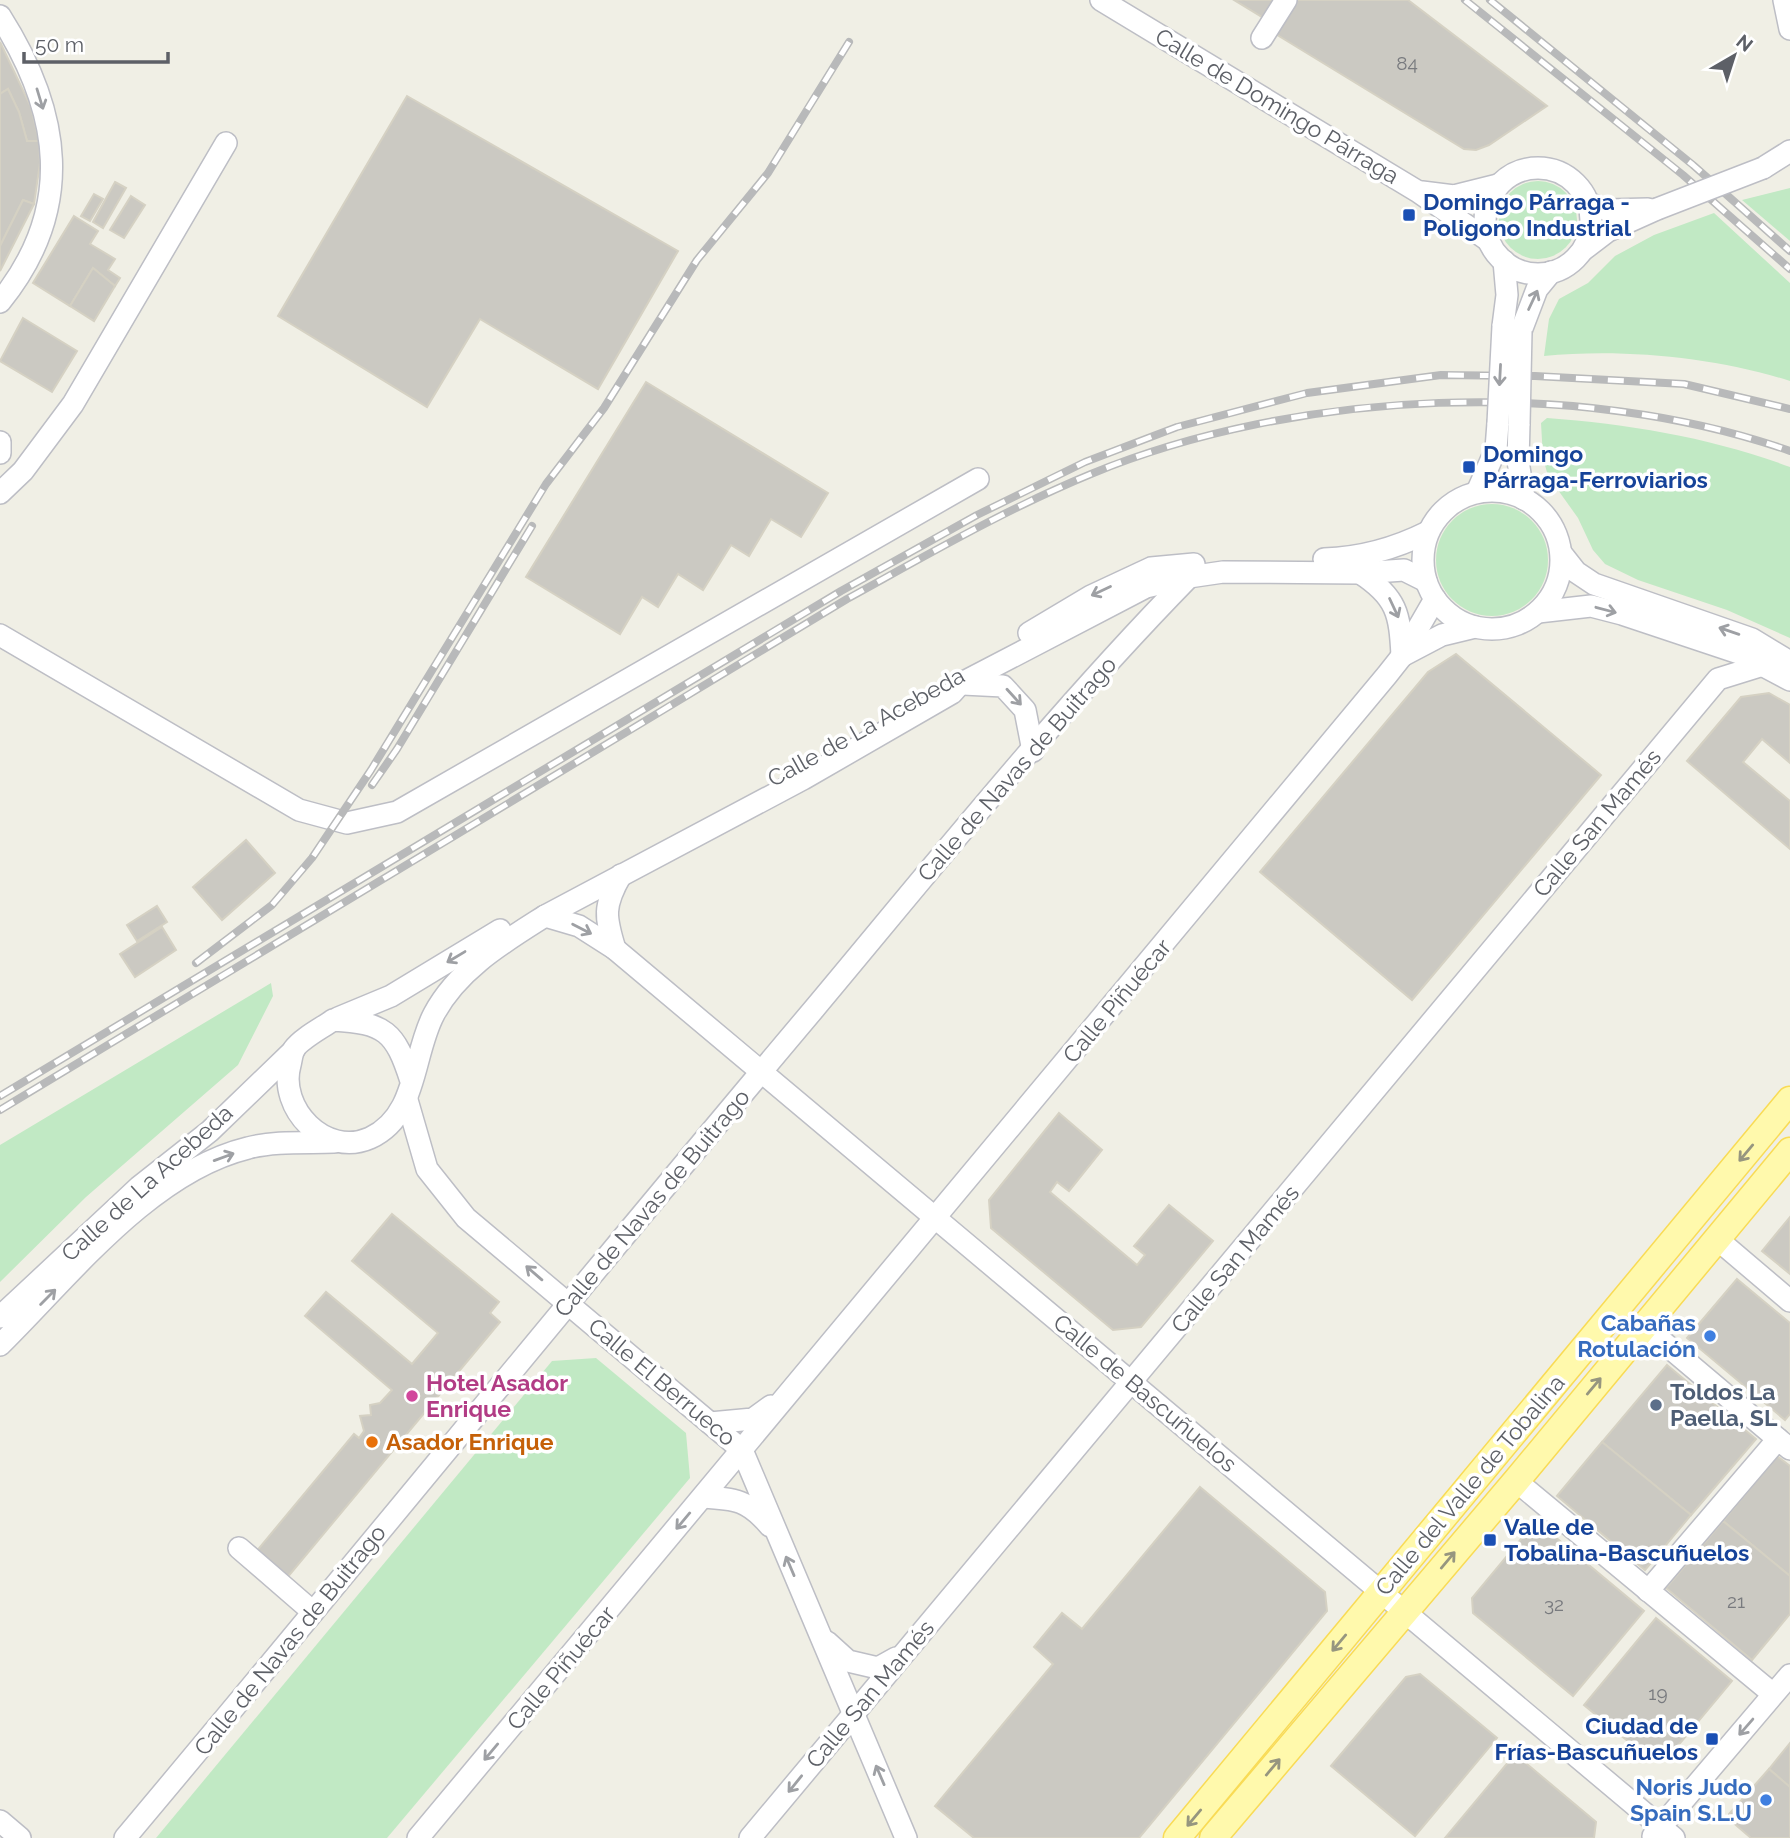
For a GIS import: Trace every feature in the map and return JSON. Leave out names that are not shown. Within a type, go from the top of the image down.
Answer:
[{"type":"main road","name":"Calle del Valle de Tobalina","points":[[1177,1838],[1790,1100]]},
{"type":"main road","name":"Calle del Valle de Tobalina","points":[[1213,1838],[1516,1481],[1790,1151]]},
{"type":"street","name":"Calle de Domingo Párraga","points":[[1101,0],[1417,191],[1489,241]]},
{"type":"street","points":[[1262,38],[1286,0]]},
{"type":"street","points":[[1784,0],[1790,29]]},
{"type":"street","points":[[0,16],[39,92],[53,146],[51,192],[45,222],[15,283],[0,302]]},
{"type":"street","points":[[0,493],[23,471],[73,404],[226,143]]},
{"type":"street","points":[[1581,252],[1589,237],[1591,220],[1588,203],[1579,187],[1565,175],[1548,169],[1530,168],[1513,174],[1498,185],[1486,211],[1489,241],[1504,261],[1526,272],[1551,272],[1568,265],[1608,231],[1763,168],[1790,151]]},
{"type":"street","points":[[1763,168],[1790,168]]},
{"type":"street","name":"Calle de Domingo Párraga","points":[[1417,191],[1454,196],[1498,185]]},
{"type":"street","points":[[1588,203],[1608,210],[1657,209]]},
{"type":"street","points":[[1504,261],[1512,328],[1508,424],[1524,499]]},
{"type":"street","points":[[1512,328],[1551,272]]},
{"type":"street","points":[[1477,492],[1508,424]]},
{"type":"street","points":[[0,442],[0,453]]},
{"type":"street","points":[[0,635],[299,810],[347,823],[397,812],[978,480]]},
{"type":"street","points":[[1475,627],[1453,617],[1430,590],[1423,556],[1429,532],[1448,506],[1477,492],[1509,493],[1524,499],[1549,521],[1561,553],[1576,572],[1594,584],[1752,639],[1790,662]]},
{"type":"street","name":"Calle de La Acebeda","points":[[333,1020],[391,996],[497,932],[947,681],[1091,596],[1151,568],[1223,561],[1354,558],[1398,547],[1429,532]]},
{"type":"street","points":[[1538,612],[1556,585],[1561,553]]},
{"type":"street","name":"Calle de La Acebeda","points":[[409,1090],[434,1013],[469,968],[545,916],[803,779],[952,693],[960,684],[1146,587],[1223,572],[1360,573],[1404,570],[1430,590]]},
{"type":"street","points":[[1360,573],[1381,587],[1394,604],[1400,624],[1402,656],[1442,635],[1475,627],[1509,627],[1538,612],[1591,606],[1710,643],[1763,665],[1790,680]]},
{"type":"street","name":"Calle de Navas de Buitrago","points":[[125,1838],[761,1070],[1142,625],[1189,577]]},
{"type":"street","name":"Calle Piñuécar","points":[[418,1838],[1402,656],[1430,590]]},
{"type":"street","points":[[1710,643],[1717,679],[1763,665]]},
{"type":"street","name":"Calle San Mamés","points":[[750,1838],[1717,679]]},
{"type":"street","points":[[960,684],[1003,686],[1025,710],[1033,751]]},
{"type":"street","points":[[615,949],[605,919],[610,894],[621,876]]},
{"type":"street","name":"Calle de Bascuñuelos","points":[[545,916],[579,926],[615,949],[1382,1590],[1404,1612],[1662,1834]]},
{"type":"street","points":[[333,1020],[370,1022],[400,1045],[409,1090],[392,1124],[368,1139],[339,1141],[312,1130],[293,1107],[286,1078],[294,1050],[333,1020]]},
{"type":"street","name":"Calle de La Acebeda","points":[[0,1317],[139,1187],[210,1131],[294,1050]]},
{"type":"street","name":"Calle El Berrueco","points":[[409,1090],[427,1169],[458,1208],[742,1450],[906,1838]]},
{"type":"street","name":"Calle de La Acebeda","points":[[0,1345],[145,1200],[198,1167],[249,1147],[339,1141]]},
{"type":"street","points":[[1717,1239],[1790,1301]]},
{"type":"street","points":[[1644,1326],[1784,1444],[1648,1591]]},
{"type":"street","name":"Calle Piñuécar","points":[[710,1423],[753,1419],[787,1394]]},
{"type":"street","points":[[1516,1481],[1773,1694]]},
{"type":"street","points":[[703,1497],[736,1499],[756,1509],[778,1536]]},
{"type":"street","points":[[239,1548],[313,1612]]},
{"type":"street","name":"Calle El Berrueco","points":[[820,1636],[848,1661],[878,1668],[904,1653]]},
{"type":"street","points":[[1662,1834],[1790,1675]]},
{"type":"street","points":[[0,1821],[20,1838]]},
{"type":"green space","points":[[1538,181],[1553,184],[1570,198],[1577,220],[1574,235],[1560,252],[1538,259],[1523,256],[1506,242],[1499,220],[1502,205],[1516,188]]},
{"type":"green space","points":[[1790,188],[1790,241],[1742,200]]},
{"type":"green space","points":[[1714,213],[1790,283],[1790,381],[1731,366],[1668,356],[1605,353],[1544,356],[1549,319],[1559,299],[1588,283],[1615,256],[1654,235]]},
{"type":"green space","points":[[1547,418],[1609,424],[1701,440],[1790,467],[1790,638],[1727,610],[1638,580],[1605,564],[1593,550],[1578,518],[1548,476],[1543,458],[1541,423]]},
{"type":"green space","points":[[1492,504],[1513,508],[1532,520],[1544,539],[1548,560],[1544,581],[1532,600],[1513,612],[1492,616],[1471,612],[1452,600],[1440,581],[1436,560],[1440,539],[1452,520],[1471,508]]},
{"type":"green space","points":[[271,983],[273,996],[238,1065],[86,1197],[0,1282],[0,1145]]},
{"type":"green space","points":[[596,1358],[686,1433],[690,1478],[387,1838],[156,1838],[552,1361]]},
{"type":"building","points":[[1234,0],[1279,0],[1267,20]]},
{"type":"building","points":[[1296,0],[1408,0],[1547,106],[1489,145],[1476,150],[1464,149],[1274,33]]},
{"type":"building","points":[[0,42],[31,107],[39,141],[27,141],[19,112],[8,89],[0,94]]},
{"type":"building","points":[[8,89],[19,112],[27,141],[39,141],[40,163],[34,204],[23,200],[0,246],[0,94]]},
{"type":"building","points":[[407,96],[678,251],[598,389],[480,319],[427,407],[278,316]]},
{"type":"building","points":[[115,182],[126,188],[103,228],[93,222]]},
{"type":"building","points":[[94,194],[103,199],[90,221],[81,216]]},
{"type":"building","points":[[131,196],[145,205],[124,238],[110,230]]},
{"type":"building","points":[[23,200],[34,204],[0,271],[0,246]]},
{"type":"building","points":[[74,216],[98,231],[90,244],[115,259],[108,270],[120,278],[115,286],[93,268],[70,306],[33,283]]},
{"type":"building","points":[[93,268],[115,286],[94,321],[70,306]]},
{"type":"building","points":[[23,318],[77,351],[52,392],[0,361]]},
{"type":"building","points":[[646,382],[828,493],[801,537],[771,519],[749,556],[731,545],[703,590],[678,574],[658,607],[642,597],[620,634],[526,577]]},
{"type":"building","points":[[1456,654],[1601,775],[1412,1000],[1260,872],[1428,672]]},
{"type":"building","points":[[1769,693],[1790,705],[1790,763],[1762,739],[1743,762],[1790,801],[1790,849],[1687,761],[1741,697]]},
{"type":"building","points":[[246,840],[275,873],[222,920],[193,887]]},
{"type":"building","points":[[157,906],[167,922],[137,941],[127,925]]},
{"type":"building","points":[[162,927],[176,950],[135,977],[120,954]]},
{"type":"building","points":[[1059,1113],[1102,1150],[1069,1191],[1057,1182],[1050,1192],[1137,1265],[1145,1255],[1134,1246],[1169,1205],[1213,1241],[1141,1327],[1113,1330],[991,1228],[989,1200]]},
{"type":"building","name":"Hotel Asador Enrique","points":[[392,1214],[499,1302],[490,1313],[500,1322],[286,1579],[255,1553],[354,1434],[359,1438],[364,1431],[360,1416],[371,1415],[370,1405],[380,1403],[392,1390],[305,1316],[326,1292],[412,1364],[438,1333],[352,1261]]},
{"type":"building","points":[[1790,1217],[1790,1274],[1762,1251]]},
{"type":"building","points":[[1737,1279],[1790,1323],[1790,1414],[1785,1420],[1687,1338]]},
{"type":"building","points":[[1667,1365],[1756,1439],[1691,1515],[1602,1442]]},
{"type":"building","points":[[1602,1442],[1691,1515],[1645,1570],[1557,1496]]},
{"type":"building","points":[[1777,1456],[1790,1466],[1790,1576],[1723,1521]]},
{"type":"building","points":[[1200,1487],[1325,1592],[1327,1611],[1139,1838],[974,1838],[935,1806],[1053,1664],[1034,1647],[1062,1613],[1082,1629]]},
{"type":"building","points":[[1536,1521],[1644,1611],[1573,1696],[1473,1613],[1472,1598]]},
{"type":"building","points":[[1723,1521],[1790,1576],[1790,1614],[1752,1660],[1666,1588]]},
{"type":"building","points":[[1656,1618],[1732,1681],[1666,1760],[1652,1761],[1584,1705]]},
{"type":"building","points":[[1420,1674],[1497,1738],[1415,1836],[1331,1766],[1406,1677]]},
{"type":"building","points":[[1790,1743],[1790,1787],[1769,1769]]},
{"type":"building","points":[[1515,1754],[1596,1822],[1594,1838],[1445,1838]]},
{"type":"building","name":"Noris Judo Spain S.L.U","points":[[1769,1769],[1790,1787],[1790,1838],[1751,1838],[1730,1820],[1729,1814]]},
{"type":"railway","points":[[1465,0],[1683,175],[1790,269]]},
{"type":"railway","points":[[1490,0],[1693,165],[1790,251]]},
{"type":"railway","points":[[196,963],[272,905],[312,858],[371,770],[546,484],[604,408],[697,260],[768,173],[849,42]]},
{"type":"railway","points":[[0,1096],[841,591],[977,515],[1085,462],[1177,427],[1307,393],[1441,375],[1535,376],[1684,384],[1790,409]]},
{"type":"railway","points":[[0,1110],[847,599],[998,517],[1091,474],[1171,446],[1257,424],[1347,410],[1439,403],[1531,403],[1621,411],[1708,427],[1790,451]]},
{"type":"railway","points":[[372,785],[397,749],[532,526]]},
{"type":"place","name":"Domingo Párraga - Poligono Industrial","points":[[1409,215]]},
{"type":"place","name":"Domingo Párraga-Ferroviarios","points":[[1469,467]]},
{"type":"place","name":"Cabañas Rotulación","points":[[1710,1336]]},
{"type":"place","name":"Hotel Asador Enrique","points":[[412,1396]]},
{"type":"place","name":"Toldos La Paella, SL","points":[[1656,1405]]},
{"type":"place","name":"Asador Enrique","points":[[372,1442]]},
{"type":"place","name":"Valle de Tobalina-Bascuñuelos","points":[[1490,1540]]},
{"type":"place","name":"Ciudad de Frías-Bascuñuelos","points":[[1712,1739]]},
{"type":"place","name":"Noris Judo Spain S.L.U","points":[[1766,1800]]}]
